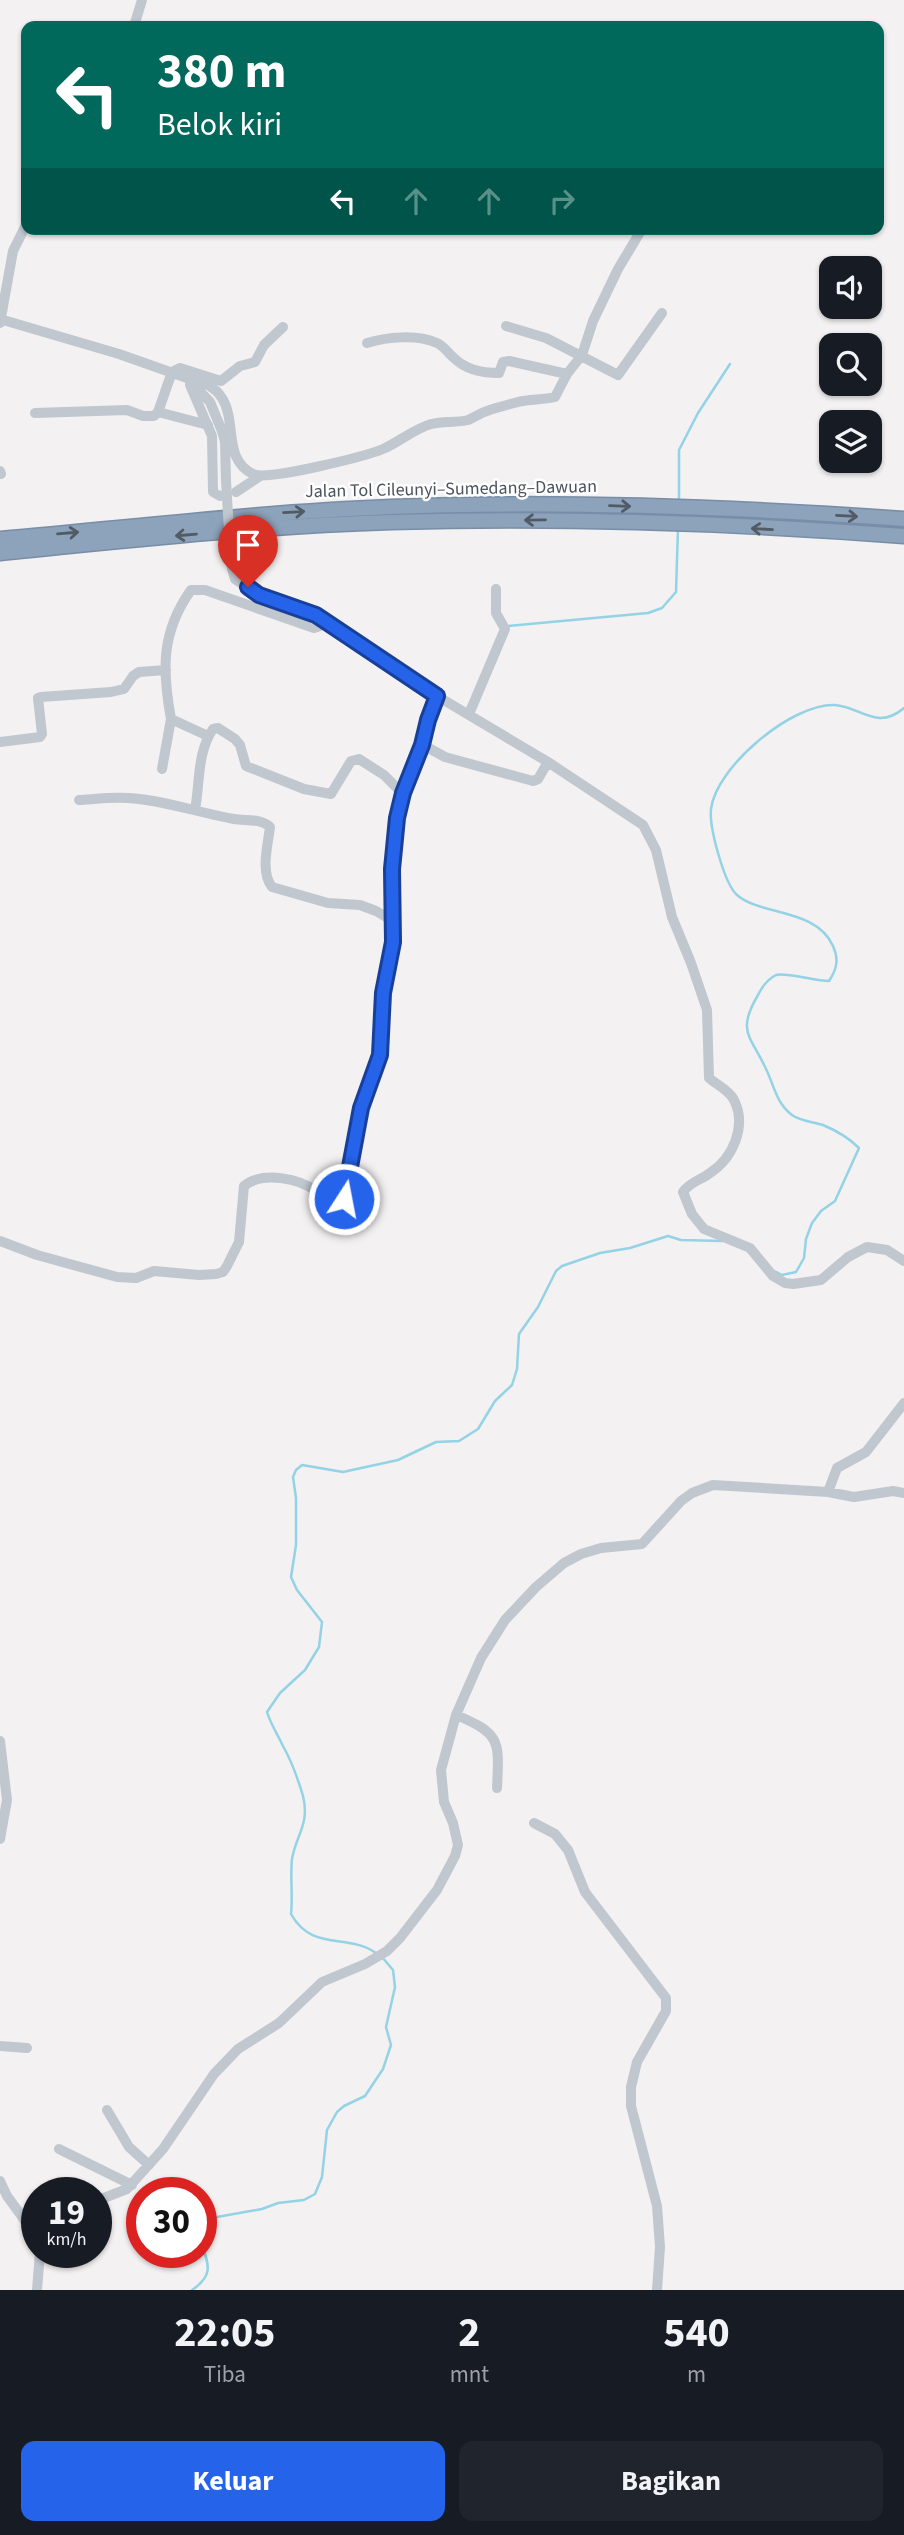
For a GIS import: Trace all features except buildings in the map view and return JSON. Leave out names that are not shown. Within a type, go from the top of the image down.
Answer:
[{"type":"highway","name":"Jalan Tol Cileunyi–Sumedang–Dawuan","points":[[0,539],[233,516],[404,506],[567,504],[904,519]]},
{"type":"highway","name":"Jalan Tol Cileunyi–Sumedang–Dawuan","points":[[0,553],[236,530],[390,522],[554,520],[904,537]]},
{"type":"street","points":[[136,21],[142,0]]},
{"type":"street","points":[[21,235],[13,251],[0,320],[107,350],[206,384],[223,400],[230,416],[235,459],[260,476]]},
{"type":"street","points":[[236,492],[260,476],[297,471],[369,454],[430,424],[467,420],[510,404],[555,397],[567,374],[582,355],[593,321],[618,268],[638,235]]},
{"type":"street","points":[[506,326],[546,338],[618,374],[662,313]]},
{"type":"street","points":[[35,413],[127,410],[154,416],[158,412],[172,372],[180,368],[221,381],[240,366],[255,362],[264,345],[283,327]]},
{"type":"street","points":[[367,343],[380,339],[391,341],[400,337],[419,338],[439,344],[462,365],[475,370],[498,373],[502,362],[509,361],[567,374]]},
{"type":"street","points":[[187,378],[212,436],[213,492],[220,496]]},
{"type":"street","points":[[187,378],[210,402],[225,442],[230,547],[235,579],[259,595],[316,615],[437,696],[548,762],[643,825],[656,850],[672,917],[707,1010],[709,1078],[734,1098],[738,1112],[738,1135],[734,1149],[712,1172],[688,1186],[683,1192],[692,1214],[704,1229],[750,1248],[773,1276],[793,1284],[821,1280],[848,1257],[867,1247],[887,1250],[904,1261]]},
{"type":"street","points":[[158,412],[208,425]]},
{"type":"street","points":[[469,714],[505,629],[495,613],[496,589]]},
{"type":"street","points":[[162,769],[171,719],[166,695],[167,636],[191,590],[205,590],[317,628],[324,621]]},
{"type":"street","points":[[274,613],[277,602]]},
{"type":"street","points":[[0,742],[40,737],[42,734],[38,698],[41,696],[111,692],[124,689],[139,672],[166,670]]},
{"type":"street","points":[[0,1241],[37,1255],[117,1278],[136,1278],[154,1271],[208,1275],[223,1272],[239,1242],[244,1186],[250,1181],[258,1178],[292,1180],[318,1193],[330,1210],[339,1209],[344,1199],[361,1108],[380,1055],[383,993],[393,942],[392,869],[397,818],[437,696]]},
{"type":"street","points":[[171,719],[208,736]]},
{"type":"street","points":[[195,810],[200,765],[208,736],[218,728],[240,745],[244,763],[248,767],[318,793],[334,792],[351,761],[359,759],[384,775],[403,793]]},
{"type":"street","points":[[422,745],[445,757],[533,781],[538,779],[548,762]]},
{"type":"street","points":[[79,800],[127,798],[236,819],[266,822],[271,827],[266,872],[272,887],[328,903],[360,905],[393,921]]},
{"type":"street","points":[[828,1492],[837,1468],[866,1452],[904,1403]]},
{"type":"street","points":[[139,2177],[163,2149],[206,2084],[238,2049],[279,2023],[322,1982],[365,1965],[387,1951],[414,1922],[437,1890],[455,1856],[458,1844],[444,1802],[441,1770],[456,1715],[481,1658],[505,1620],[536,1587],[564,1563],[581,1553],[642,1544],[681,1501],[692,1493],[713,1485],[828,1492],[854,1497],[893,1491],[904,1493]]},
{"type":"street","points":[[456,1715],[481,1726],[495,1740],[499,1754],[497,1788]]},
{"type":"street","points":[[0,1741],[7,1800],[0,1839]]},
{"type":"street","points":[[534,1823],[555,1834],[568,1850],[586,1892],[666,1998],[666,2011],[637,2062],[631,2087],[631,2106],[657,2206],[660,2246],[657,2290]]},
{"type":"street","points":[[0,2046],[27,2048]]},
{"type":"street","points":[[107,2110],[129,2147],[149,2165]]},
{"type":"street","points":[[59,2149],[126,2182]]},
{"type":"street","points":[[0,2181],[21,2215]]},
{"type":"street","points":[[37,2290],[39,2268]]},
{"type":"waterway","points":[[679,500],[679,450],[698,413],[730,364]]},
{"type":"waterway","points":[[508,626],[648,613],[662,608],[676,592],[678,528]]},
{"type":"waterway","points":[[774,1271],[782,1275],[796,1272],[804,1258],[806,1239],[812,1223],[821,1211],[835,1201],[859,1148],[832,1129],[799,1119],[787,1110],[748,1034],[748,1018],[761,989],[773,977],[786,975],[829,981],[835,968],[836,955],[825,934],[814,925],[747,902],[737,895],[727,879],[718,854],[711,809],[716,792],[741,757],[759,740],[798,714],[835,705],[885,718],[904,708]]},
{"type":"waterway","points":[[376,1953],[365,1947],[320,1938],[309,1933],[291,1914],[292,1859],[304,1822],[305,1806],[294,1771],[267,1712],[280,1693],[305,1670],[319,1647],[322,1622],[297,1590],[291,1577],[296,1545],[293,1477],[296,1470],[302,1465],[343,1472],[398,1460],[436,1442],[459,1441],[478,1429],[495,1401],[512,1385],[517,1369],[519,1334],[538,1307],[556,1271],[562,1266],[600,1253],[630,1248],[668,1236],[681,1240],[722,1241]]},
{"type":"waterway","points":[[217,2217],[304,2200],[315,2194],[322,2177],[327,2130],[337,2112],[365,2096],[383,2069],[391,2045],[386,2027],[395,1987],[393,1970],[382,1957]]},
{"type":"waterway","points":[[192,2290],[204,2279],[208,2268]]},
{"type":"route","points":[[248,587],[259,595],[316,615],[437,696],[397,818],[392,869],[393,942],[383,993],[380,1055],[361,1108],[344,1199]]}]
